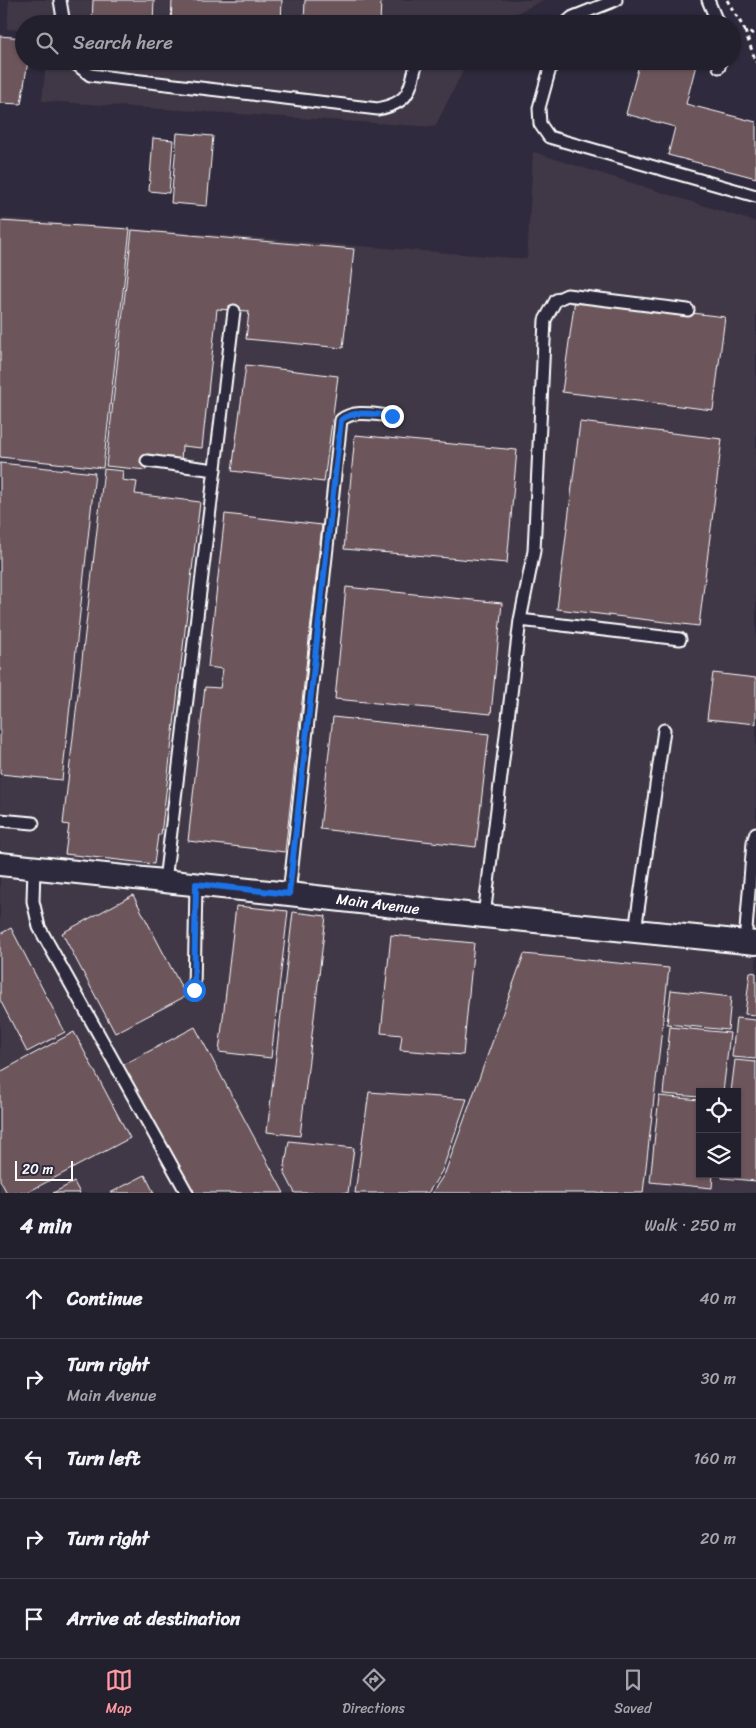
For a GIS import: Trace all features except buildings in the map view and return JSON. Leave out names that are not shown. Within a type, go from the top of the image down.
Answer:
[{"type":"street","name":"Main Avenue","points":[[0,864],[751,943]]},
{"type":"lane","points":[[60,0],[62,15]]},
{"type":"lane","points":[[578,15],[616,0]]},
{"type":"lane","points":[[708,0],[714,15]]},
{"type":"lane","points":[[83,70],[90,76],[378,109],[393,106],[403,100],[409,91],[415,70]]},
{"type":"lane","points":[[550,70],[539,108],[540,124],[549,137],[756,196]]},
{"type":"lane","points":[[484,916],[520,620],[534,551],[545,320],[556,300],[567,295],[688,310]]},
{"type":"lane","points":[[165,881],[234,311]]},
{"type":"lane","points":[[289,894],[341,420],[347,415],[356,413],[392,416]]},
{"type":"lane","points":[[147,461],[215,470]]},
{"type":"lane","points":[[520,620],[680,639]]},
{"type":"lane","points":[[635,931],[664,730]]},
{"type":"lane","points":[[0,820],[33,823]]},
{"type":"lane","points":[[751,943],[753,842],[756,832]]},
{"type":"lane","points":[[34,868],[33,901],[38,927],[187,1193]]},
{"type":"lane","points":[[194,990],[196,884]]},
{"type":"path","points":[[727,0],[736,15]]},
{"type":"path","points":[[741,23],[756,62]]},
{"type":"path","points":[[745,30],[756,35]]},
{"type":"shaded area","points":[[9,0],[544,0],[513,15],[15,15],[15,29],[7,29]]},
{"type":"shaded area","points":[[45,70],[464,70],[435,127],[42,101]]},
{"type":"shaded area","points":[[533,152],[756,222],[756,1193],[0,1193],[0,218],[527,259]]},
{"type":"route","points":[[194,990],[196,884],[289,894],[341,420],[347,415],[356,413],[392,416]]}]
